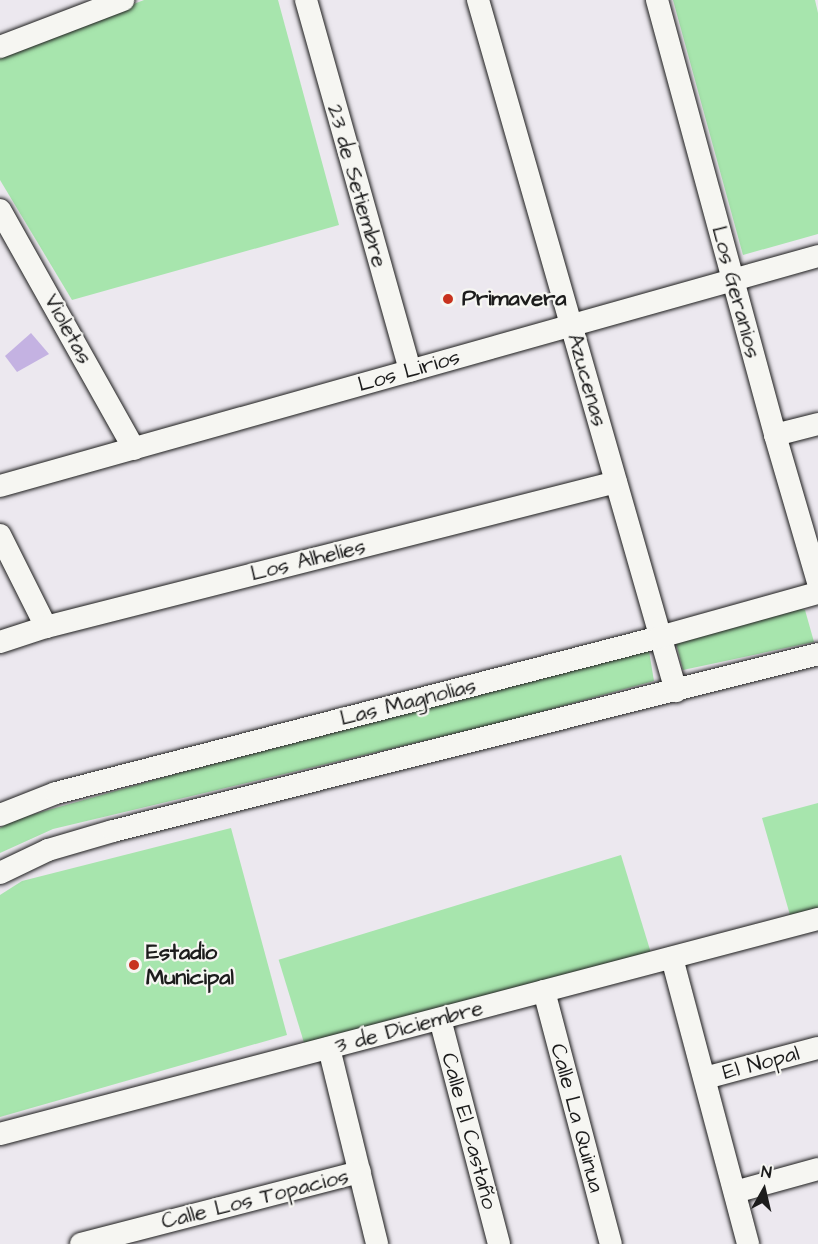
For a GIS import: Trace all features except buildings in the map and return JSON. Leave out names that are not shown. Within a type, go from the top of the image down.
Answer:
[{"type":"street","points":[[0,47],[123,0]]},
{"type":"street","name":"23 de Setiembre","points":[[306,0],[410,371]]},
{"type":"street","name":"Azucenas","points":[[478,0],[676,691]]},
{"type":"street","name":"Los Geranios","points":[[657,0],[775,435],[818,582]]},
{"type":"street","name":"Violetas","points":[[0,210],[134,449]]},
{"type":"street","name":"Los Lirios","points":[[0,486],[818,256]]},
{"type":"street","points":[[775,435],[818,424]]},
{"type":"street","name":"Los Alhelíes","points":[[0,642],[46,627],[616,482]]},
{"type":"street","points":[[0,535],[46,627]]},
{"type":"street","name":"Las Magnolias","points":[[0,815],[56,793],[660,637],[818,593]]},
{"type":"street","points":[[0,873],[48,850],[113,831],[818,654]]},
{"type":"street","name":"3 de Diciembre","points":[[0,1134],[818,919]]},
{"type":"street","points":[[672,958],[748,1244]]},
{"type":"street","name":"Calle La Quinua","points":[[544,991],[611,1244]]},
{"type":"street","name":"Calle El Castaño","points":[[440,1019],[499,1244]]},
{"type":"street","points":[[329,1048],[377,1244]]},
{"type":"street","name":"El Nopal","points":[[705,1078],[818,1048]]},
{"type":"street","points":[[735,1192],[818,1169]]},
{"type":"street","name":"Calle Los Topacios","points":[[81,1244],[360,1172]]},
{"type":"green space","points":[[144,0],[278,0],[339,225],[72,300],[0,180],[0,56]]},
{"type":"green space","points":[[673,0],[815,0],[818,13],[818,234],[743,255]]},
{"type":"green space","points":[[800,608],[805,610],[814,642],[683,670],[675,639]]},
{"type":"green space","points":[[649,651],[654,681],[507,721],[53,829],[0,853],[0,828],[13,820],[179,773]]},
{"type":"green space","points":[[818,803],[818,908],[790,915],[762,818]]},
{"type":"green space","name":"Estadio Municipal","points":[[231,828],[287,1035],[0,1117],[0,895],[22,881]]},
{"type":"green space","points":[[621,855],[651,952],[308,1056],[279,960]]},
{"type":"place","name":"Primavera","points":[[448,299]]},
{"type":"place","name":"Estadio Municipal","points":[[134,965]]}]
